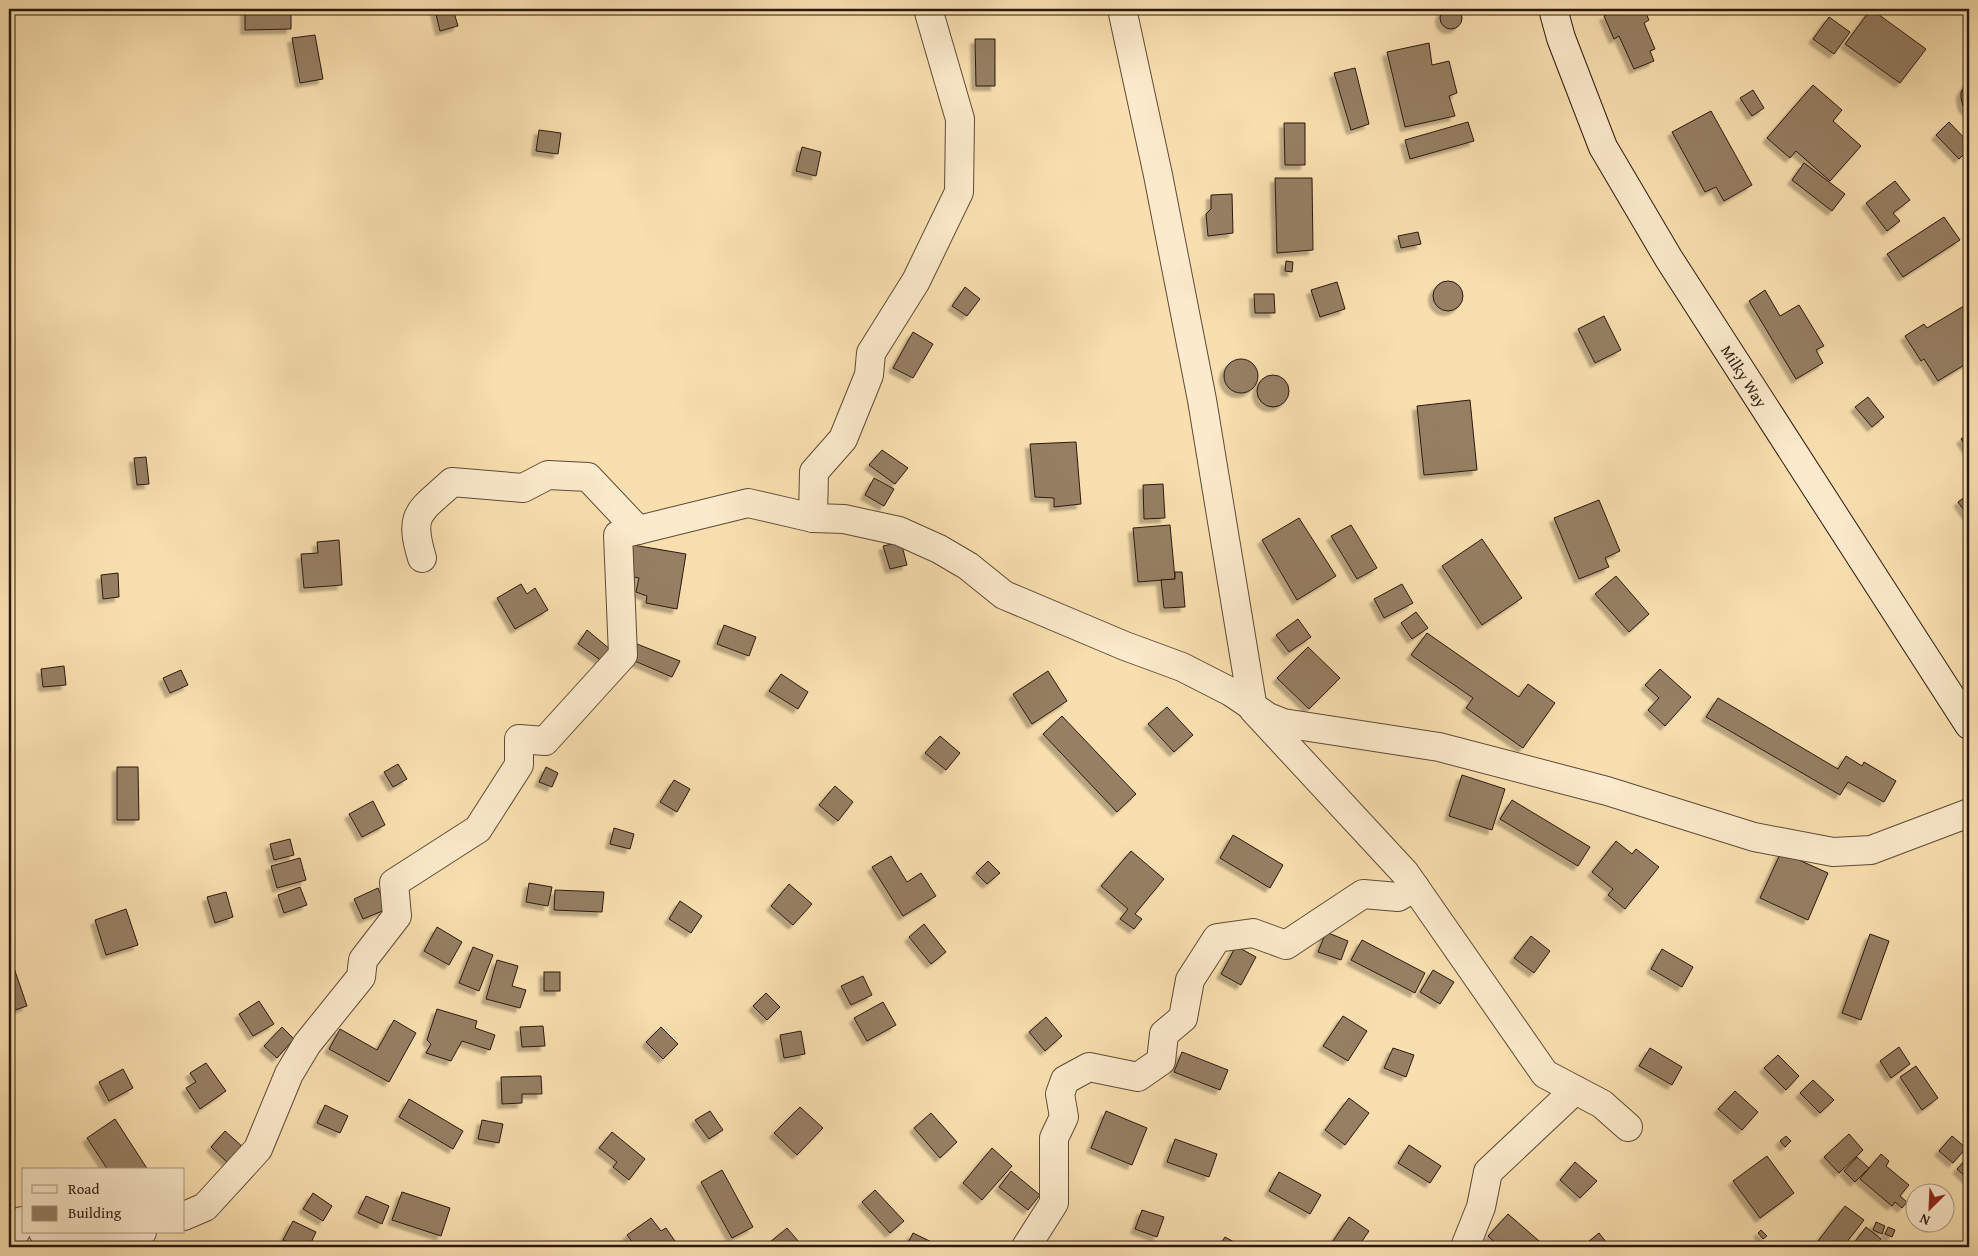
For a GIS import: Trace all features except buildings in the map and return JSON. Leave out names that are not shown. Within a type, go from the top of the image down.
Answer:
[{"type":"street","points":[[814,518],[814,472],[843,439],[869,375],[871,353],[916,281],[959,192],[960,118],[928,9]]},
{"type":"street","points":[[1122,9],[1158,174],[1202,400],[1253,708],[1405,873],[1545,1074],[1602,1104],[1628,1127]]},
{"type":"street","name":"Milky Way","points":[[1553,9],[1561,38],[1603,147],[1670,260],[1969,726]]},
{"type":"street","points":[[422,558],[415,534],[418,514],[452,482],[523,488],[548,475],[588,477],[638,530]]},
{"type":"street","points":[[185,1216],[205,1207],[258,1150],[289,1074],[307,1044],[361,977],[363,960],[398,916],[394,882],[478,829],[519,765],[519,739],[545,741],[623,655],[618,535],[748,503],[814,518],[844,519],[899,531],[917,538],[968,566],[1004,595],[1108,639],[1182,666],[1231,692],[1253,708],[1283,722],[1439,747],[1607,791],[1754,837],[1833,852],[1871,850],[1969,814]]},
{"type":"street","points":[[1026,1247],[1054,1203],[1054,1138],[1064,1116],[1060,1094],[1065,1080],[1089,1067],[1138,1077],[1161,1061],[1164,1034],[1183,1018],[1190,980],[1216,938],[1253,933],[1286,945],[1362,894],[1398,897],[1415,887]]},
{"type":"street","points":[[1465,1247],[1481,1208],[1488,1172],[1575,1090]]},
{"type":"street","points":[[9,1243],[22,1221]]},
{"type":"street","points":[[47,1234],[68,1246],[108,1246],[137,1234]]}]
